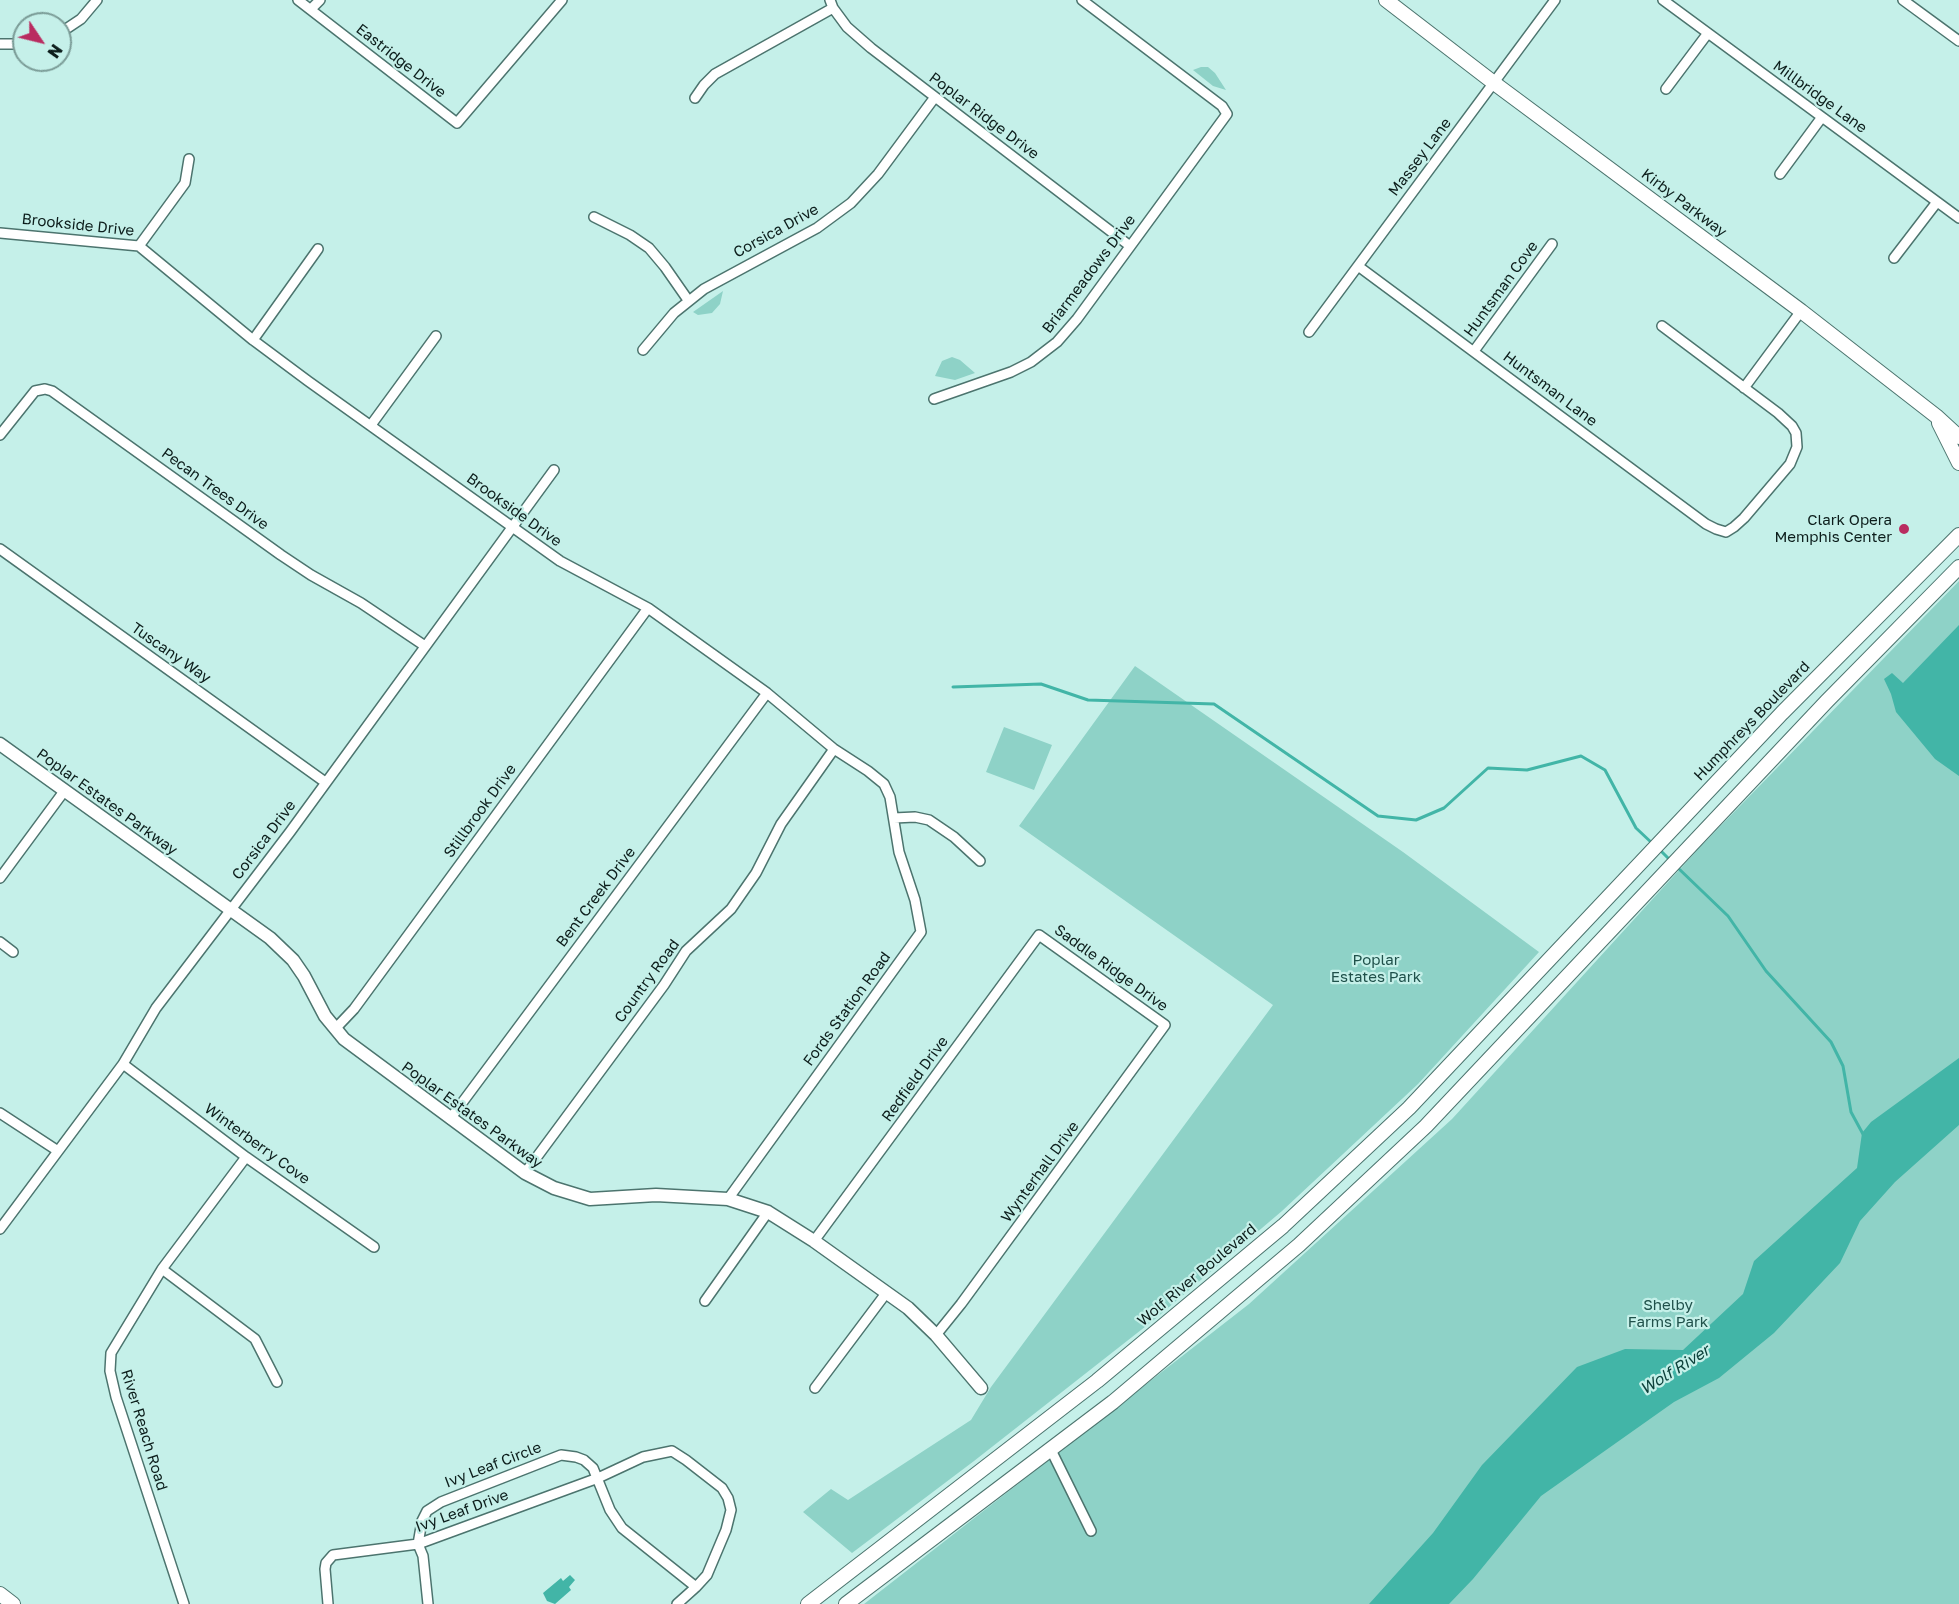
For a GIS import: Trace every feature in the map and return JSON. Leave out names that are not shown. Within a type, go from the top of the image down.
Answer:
[{"type":"main road","name":"Kirby Parkway","points":[[1386,0],[1801,311],[1936,416],[1959,437]]},
{"type":"main road","points":[[1936,416],[1959,428]]},
{"type":"main road","points":[[1936,416],[1959,463]]},
{"type":"main road","points":[[1944,550],[1959,524]]},
{"type":"main road","name":"Humphreys Boulevard","points":[[1573,934],[1782,713],[1959,535]]},
{"type":"main road","points":[[846,1604],[1113,1402],[1299,1245],[1426,1126],[1827,701],[1959,567]]},
{"type":"main road","name":"Wolf River Boulevard","points":[[808,1604],[1096,1381],[1283,1226],[1409,1108],[1573,934]]},
{"type":"main road","points":[[0,1594],[13,1604]]},
{"type":"street","points":[[72,25],[81,19],[97,0]]},
{"type":"street","name":"Eastridge Drive","points":[[298,0],[457,123],[562,0]]},
{"type":"street","points":[[311,9],[320,0]]},
{"type":"street","name":"Briarmeadows Drive","points":[[934,399],[1011,372],[1046,351],[1073,325],[1227,114],[1222,106],[1082,0]]},
{"type":"street","name":"Massey Lane","points":[[1309,333],[1555,0]]},
{"type":"street","name":"Millbridge Lane","points":[[1663,0],[1959,218]]},
{"type":"street","points":[[1903,0],[1959,41]]},
{"type":"street","points":[[695,98],[715,74],[832,4]]},
{"type":"street","name":"Poplar Ridge Drive","points":[[832,4],[847,27],[860,38],[1130,246]]},
{"type":"street","points":[[1666,89],[1708,33]]},
{"type":"street","name":"Corsica Drive","points":[[643,350],[688,300],[713,283],[817,228],[850,202],[878,174],[935,97]]},
{"type":"street","points":[[1780,174],[1822,117]]},
{"type":"street","points":[[139,246],[185,183],[189,159]]},
{"type":"street","points":[[1894,258],[1936,202]]},
{"type":"street","points":[[594,217],[630,235],[649,248],[688,300]]},
{"type":"street","name":"Brookside Drive","points":[[0,233],[139,246],[253,340],[512,527],[569,566],[648,608],[766,693],[834,748],[884,784],[890,797],[894,818]]},
{"type":"street","name":"Huntsman Cove","points":[[1474,351],[1552,244]]},
{"type":"street","points":[[253,340],[318,249]]},
{"type":"street","name":"Huntsman Lane","points":[[1358,266],[1706,524],[1726,532],[1744,518],[1790,464],[1797,447],[1796,433],[1792,426],[1744,388]]},
{"type":"street","points":[[1662,326],[1744,388],[1801,311]]},
{"type":"street","points":[[371,425],[436,336]]},
{"type":"street","name":"Pecan Trees Drive","points":[[0,435],[36,391],[45,389],[52,391],[281,555],[361,603],[425,646]]},
{"type":"street","name":"Corsica Drive","points":[[0,1229],[123,1064],[156,1008],[554,470]]},
{"type":"street","name":"Tuscany Way","points":[[0,549],[325,782]]},
{"type":"street","name":"Stillbrook Drive","points":[[335,1029],[354,1009],[648,608]]},
{"type":"street","name":"Bent Creek Drive","points":[[450,1119],[766,693]]},
{"type":"street","name":"Poplar Estates Parkway","points":[[0,744],[270,938],[293,960],[325,1016],[352,1046],[525,1173],[554,1188],[590,1199],[656,1195],[728,1199],[768,1212],[814,1241],[908,1308],[936,1335],[981,1388]]},
{"type":"street","name":"Country Road","points":[[525,1173],[664,986],[686,951],[731,909],[741,896],[756,873],[781,824],[834,748]]},
{"type":"street","points":[[0,878],[65,790]]},
{"type":"street","points":[[894,818],[915,817],[929,820],[954,837],[980,861]]},
{"type":"street","name":"Fords Station Road","points":[[728,1199],[921,932],[915,900],[899,852],[894,818]]},
{"type":"street","name":"Saddle Ridge Drive","points":[[1039,935],[1165,1025]]},
{"type":"street","name":"Redfield Drive","points":[[814,1241],[1039,935]]},
{"type":"street","points":[[0,942],[13,952]]},
{"type":"street","name":"Wynterhall Drive","points":[[936,1335],[962,1304],[1165,1025]]},
{"type":"street","name":"Winterberry Cove","points":[[123,1064],[246,1156],[374,1247]]},
{"type":"street","points":[[0,1113],[58,1151]]},
{"type":"street","name":"River Reach Road","points":[[184,1604],[119,1407],[110,1371],[111,1353],[162,1269],[246,1156]]},
{"type":"street","points":[[705,1301],[768,1212]]},
{"type":"street","points":[[162,1269],[255,1339],[277,1382]]},
{"type":"street","points":[[815,1388],[887,1292]]},
{"type":"street","points":[[1051,1450],[1091,1531]]},
{"type":"street","name":"Ivy Leaf Drive","points":[[328,1604],[325,1569],[326,1563],[333,1555],[418,1544],[598,1478],[643,1458],[672,1451],[722,1488],[731,1510],[726,1530],[707,1575],[696,1587]]},
{"type":"street","name":"Ivy Leaf Circle","points":[[418,1544],[422,1521],[426,1511],[433,1505],[553,1457],[561,1455],[584,1460],[593,1468],[598,1478]]},
{"type":"street","points":[[598,1478],[610,1510],[622,1528],[696,1587],[677,1604]]},
{"type":"street","points":[[418,1544],[423,1556],[428,1604]]},
{"type":"green space","points":[[1208,67],[1215,73],[1226,90],[1213,86],[1193,70]]},
{"type":"green space","points":[[723,291],[720,304],[712,313],[698,315],[693,312]]},
{"type":"green space","points":[[952,357],[960,360],[975,373],[955,380],[935,376],[942,361]]},
{"type":"green space","name":"Shelby Farms Park","points":[[1959,581],[1959,1604],[864,1604],[1249,1304],[1452,1119],[1701,846]]},
{"type":"green space","name":"Poplar Estates Park","points":[[1135,666],[1403,852],[1539,952],[1418,1084],[1282,1211],[1155,1319],[852,1553],[803,1512],[831,1489],[848,1500],[971,1420],[991,1387],[1273,1005],[1019,826]]},
{"type":"green space","points":[[1004,727],[1052,745],[1034,790],[986,772]]},
{"type":"water","points":[[1959,625],[1959,776],[1935,759],[1896,712],[1884,679],[1892,673],[1903,683]]},
{"type":"water","name":"Wolf River","points":[[1959,1058],[1959,1125],[1895,1182],[1860,1221],[1840,1263],[1774,1333],[1719,1378],[1674,1402],[1541,1496],[1473,1579],[1449,1604],[1369,1604],[1433,1533],[1482,1465],[1577,1367],[1625,1349],[1683,1350],[1743,1294],[1754,1261],[1857,1168],[1862,1133],[1871,1122]]},
{"type":"water","points":[[570,1575],[575,1580],[569,1587],[571,1590],[555,1604],[547,1601],[543,1593],[561,1578],[563,1581]]},
{"type":"waterway","points":[[953,687],[1041,684],[1088,700],[1214,704],[1378,816],[1416,820],[1444,808],[1488,768],[1527,770],[1581,756],[1605,770],[1636,828],[1653,844]]},
{"type":"waterway","points":[[1660,850],[1670,860]]},
{"type":"waterway","points":[[1677,867],[1728,916],[1766,971],[1831,1042],[1843,1066],[1851,1112],[1864,1136]]},
{"type":"place","name":"Clark Opera Memphis Center","points":[[1904,529]]}]
